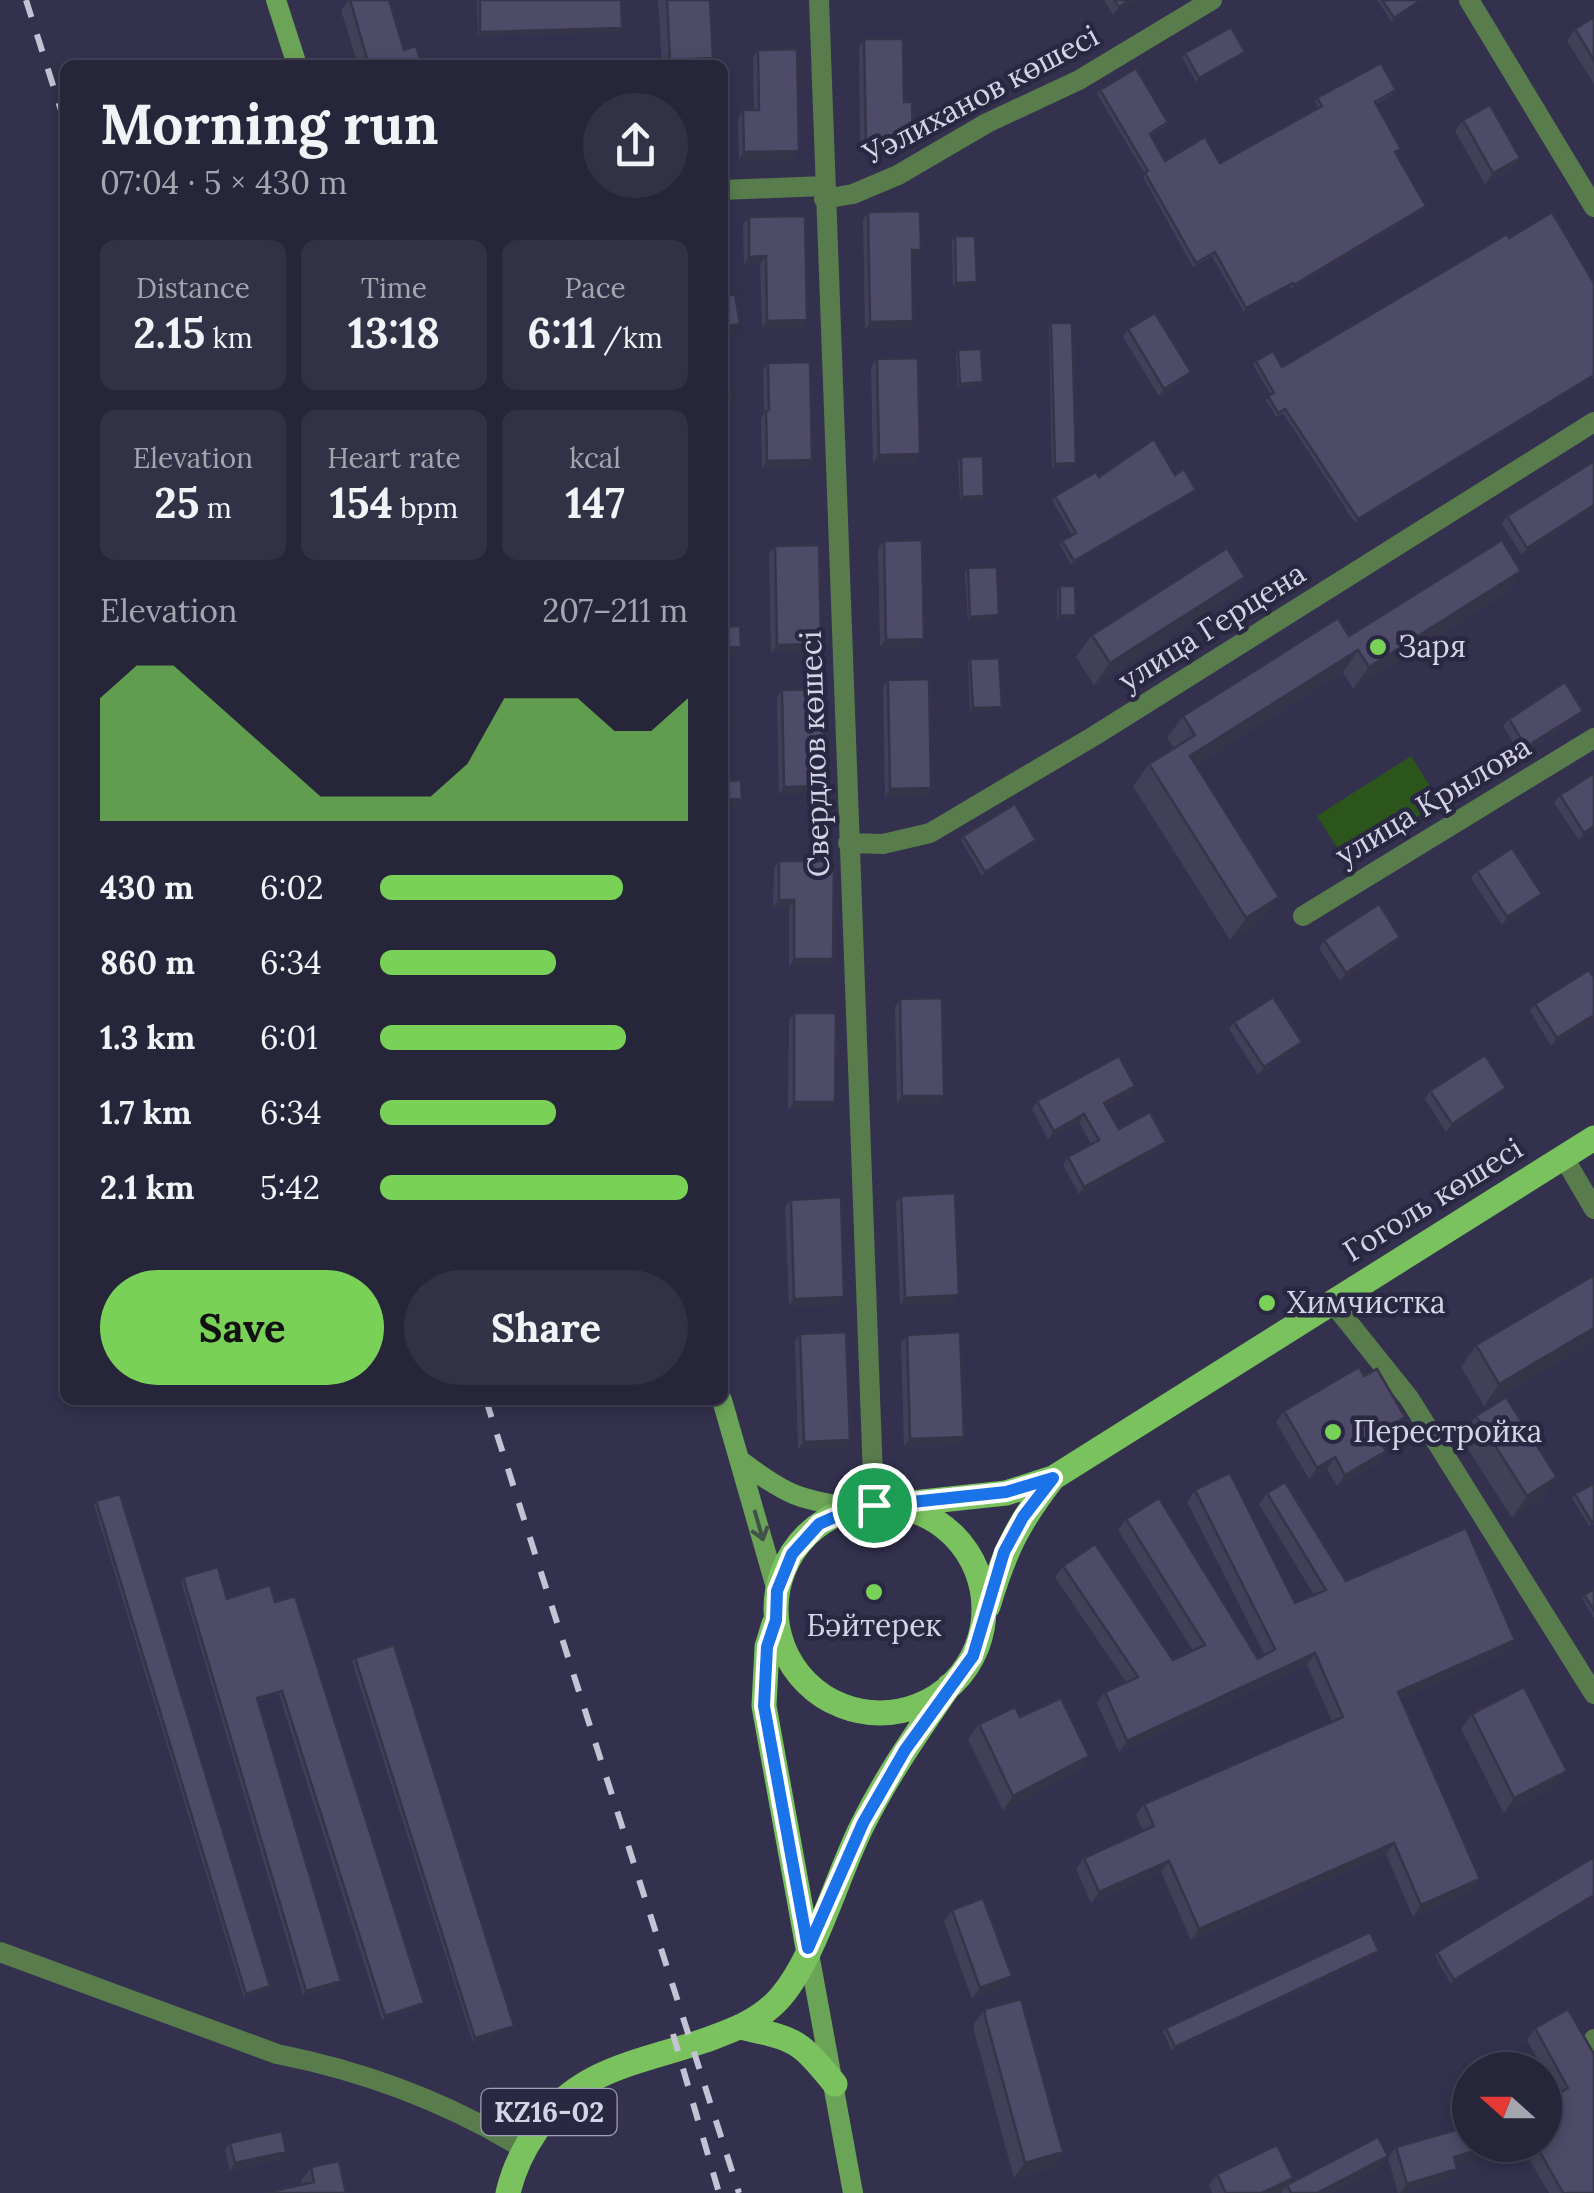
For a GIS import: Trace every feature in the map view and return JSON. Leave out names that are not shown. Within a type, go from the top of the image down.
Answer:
[{"type":"main road","name":"Гоголь көшесі","points":[[1053,1478],[1594,1138]]},
{"type":"main road","points":[[950,1686],[933,1699],[895,1712],[865,1712],[836,1704],[818,1693],[797,1673],[783,1648],[776,1620],[777,1591],[792,1554],[819,1524],[874,1506],[1006,1492],[1053,1478]]},
{"type":"main road","points":[[984,1618],[1004,1552],[1023,1517],[1053,1478]]},
{"type":"main road","points":[[874,1506],[931,1518],[961,1544],[980,1579],[984,1618]]},
{"type":"main road","name":"KZ16-02","points":[[508,2193],[524,2149],[548,2112],[581,2083],[740,2027],[772,2006],[795,1980],[863,1823],[905,1750],[973,1656],[984,1618]]},
{"type":"main road","points":[[776,1620],[767,1647],[764,1706],[808,1948]]},
{"type":"main road","points":[[740,2027],[790,2038],[808,2052],[834,2084]]},
{"type":"street","points":[[276,0],[295,60]]},
{"type":"street","name":"Свердлов көшесі","points":[[819,0],[874,1506]]},
{"type":"street","name":"Уәлиханов көшесі","points":[[728,190],[853,194],[898,175],[986,123],[1079,80],[1212,0]]},
{"type":"street","points":[[1469,0],[1594,207]]},
{"type":"street","name":"улица Герцена","points":[[848,843],[883,844],[930,833],[1094,736],[1594,422]]},
{"type":"street","name":"улица Крылова","points":[[1303,916],[1594,738]]},
{"type":"street","points":[[1564,1156],[1594,1209]]},
{"type":"street","points":[[1332,1302],[1409,1398],[1594,1694]]},
{"type":"street","points":[[724,1405],[777,1591]]},
{"type":"street","points":[[741,1461],[782,1491],[813,1502],[874,1506]]},
{"type":"street","points":[[808,1948],[853,2193]]},
{"type":"street","points":[[0,1952],[277,2054],[320,2062],[431,2101],[490,2128],[524,2149]]},
{"type":"street","points":[[1594,2038],[1594,2052]]},
{"type":"green space","points":[[1411,756],[1440,802],[1346,862],[1317,816]]},
{"type":"building","points":[[350,0],[389,0],[404,50],[416,46],[420,60],[368,60]]},
{"type":"building","points":[[480,0],[621,0],[622,28],[480,32]]},
{"type":"building","points":[[667,0],[710,0],[713,58],[670,60]]},
{"type":"building","points":[[1382,0],[1421,0],[1394,18]]},
{"type":"building","points":[[1594,17],[1594,60],[1575,29]]},
{"type":"building","points":[[1231,27],[1245,52],[1199,78],[1185,53]]},
{"type":"building","points":[[864,39],[903,39],[904,102],[912,102],[913,144],[866,144]]},
{"type":"building","points":[[797,49],[799,151],[744,152],[743,110],[759,110],[758,50]]},
{"type":"building","points":[[1381,63],[1396,90],[1375,102],[1401,149],[1395,152],[1426,206],[1294,285],[1246,308],[1215,252],[1196,263],[1100,90],[1136,68],[1168,122],[1150,134],[1165,161],[1205,137],[1220,163],[1322,106],[1317,98]]},
{"type":"building","points":[[1490,105],[1520,158],[1493,173],[1463,120]]},
{"type":"building","points":[[920,211],[921,250],[912,250],[913,321],[870,322],[868,212]]},
{"type":"building","points":[[1552,212],[1594,283],[1594,375],[1358,519],[1285,409],[1278,413],[1268,396],[1274,393],[1256,361],[1273,351],[1282,367],[1507,234],[1509,238]]},
{"type":"building","points":[[805,216],[807,320],[767,321],[766,256],[749,257],[749,217]]},
{"type":"building","points":[[955,236],[975,236],[977,282],[956,283]]},
{"type":"building","points":[[735,294],[740,324],[728,326],[728,296]]},
{"type":"building","points":[[1155,313],[1191,372],[1164,389],[1128,329]]},
{"type":"building","points":[[1051,323],[1072,323],[1076,463],[1055,464]]},
{"type":"building","points":[[981,349],[983,382],[960,384],[958,350]]},
{"type":"building","points":[[918,358],[920,454],[879,455],[877,359]]},
{"type":"building","points":[[810,362],[812,460],[767,461],[768,363]]},
{"type":"building","points":[[1154,439],[1175,475],[1184,469],[1196,490],[1074,561],[1062,541],[1076,533],[1055,496],[1096,472],[1099,477]]},
{"type":"building","points":[[983,456],[984,496],[962,497],[961,457]]},
{"type":"building","points":[[1594,461],[1594,505],[1527,548],[1507,516]]},
{"type":"building","points":[[922,540],[924,639],[886,640],[884,541]]},
{"type":"building","points":[[1502,540],[1521,571],[1369,667],[1358,650],[1190,756],[1279,897],[1246,918],[1149,764],[1195,735],[1183,716],[1338,618],[1349,636]]},
{"type":"building","points":[[819,545],[821,644],[777,645],[775,546]]},
{"type":"building","points":[[1227,548],[1245,577],[1110,663],[1092,635]]},
{"type":"building","points":[[997,567],[999,615],[970,617],[968,568]]},
{"type":"building","points":[[1060,586],[1075,586],[1076,615],[1060,616]]},
{"type":"building","points":[[740,626],[741,647],[728,648],[728,627]]},
{"type":"building","points":[[999,658],[1002,707],[973,708],[970,659]]},
{"type":"building","points":[[929,679],[931,788],[890,789],[888,680]]},
{"type":"building","points":[[1565,682],[1583,711],[1526,747],[1509,719]]},
{"type":"building","points":[[824,689],[825,786],[784,787],[782,690]]},
{"type":"building","points":[[1594,773],[1594,826],[1584,833],[1560,795]]},
{"type":"building","points":[[741,780],[742,799],[728,800],[728,781]]},
{"type":"building","points":[[1015,804],[1036,840],[985,872],[963,836]]},
{"type":"building","points":[[1512,848],[1542,894],[1507,917],[1477,871]]},
{"type":"building","points":[[779,861],[834,861],[833,959],[794,959],[794,900],[779,900]]},
{"type":"building","points":[[1379,904],[1400,937],[1346,973],[1324,940]]},
{"type":"building","points":[[1589,970],[1594,978],[1594,1015],[1557,1038],[1535,1004]]},
{"type":"building","points":[[1273,997],[1302,1042],[1264,1067],[1234,1022]]},
{"type":"building","points":[[942,998],[944,1096],[902,1096],[900,999]]},
{"type":"building","points":[[794,1013],[836,1013],[835,1102],[794,1102]]},
{"type":"building","points":[[1485,1055],[1506,1088],[1452,1124],[1430,1091]]},
{"type":"building","points":[[1119,1056],[1135,1086],[1104,1103],[1119,1129],[1150,1112],[1166,1142],[1084,1187],[1068,1157],[1099,1140],[1084,1114],[1054,1131],[1037,1101]]},
{"type":"building","points":[[955,1193],[959,1295],[905,1298],[901,1196]]},
{"type":"building","points":[[841,1197],[844,1297],[794,1299],[791,1200]]},
{"type":"building","points":[[1594,1275],[1594,1328],[1499,1384],[1476,1345]]},
{"type":"building","points":[[846,1332],[850,1440],[804,1442],[800,1334]]},
{"type":"building","points":[[960,1332],[964,1437],[910,1439],[907,1335]]},
{"type":"building","points":[[1359,1367],[1364,1376],[1377,1369],[1405,1417],[1376,1434],[1386,1451],[1345,1475],[1335,1457],[1317,1468],[1284,1411]]},
{"type":"building","points":[[1506,1397],[1557,1477],[1527,1496],[1476,1416]]},
{"type":"building","points":[[1230,1473],[1295,1603],[1326,1590],[1267,1493],[1285,1482],[1346,1581],[1466,1528],[1515,1640],[1398,1692],[1480,1879],[1421,1905],[1394,1843],[1199,1929],[1169,1861],[1099,1892],[1084,1858],[1154,1826],[1144,1804],[1343,1717],[1315,1653],[1127,1741],[1105,1692],[1138,1677],[1063,1566],[1095,1544],[1173,1660],[1205,1645],[1126,1519],[1159,1498],[1258,1659],[1275,1649],[1195,1490]]},
{"type":"building","points":[[1594,1483],[1594,1521],[1592,1523],[1575,1494]]},
{"type":"building","points":[[120,1494],[270,1986],[246,1994],[96,1501]]},
{"type":"building","points":[[218,1567],[227,1599],[270,1585],[275,1602],[295,1596],[424,2003],[385,2016],[282,1691],[257,1698],[341,1981],[306,1991],[183,1577]]},
{"type":"building","points":[[1594,1589],[1594,1610],[1584,1595]]},
{"type":"building","points":[[394,1645],[514,2026],[475,2038],[355,1658]]},
{"type":"building","points":[[1524,1687],[1567,1771],[1514,1798],[1472,1714]]},
{"type":"building","points":[[1061,1698],[1089,1756],[1013,1796],[979,1724],[1015,1707],[1020,1717]]},
{"type":"building","points":[[1594,1857],[1594,1895],[1454,1980],[1437,1952]]},
{"type":"building","points":[[983,1898],[1012,1976],[980,1988],[952,1910]]},
{"type":"building","points":[[1370,1932],[1379,1951],[1175,2047],[1166,2028]]},
{"type":"building","points":[[1021,1999],[1063,2152],[1025,2163],[985,2016],[985,2009]]},
{"type":"building","points":[[1568,2009],[1594,2054],[1594,2193],[1563,2193],[1546,2162],[1562,2162],[1562,2092],[1568,2088],[1562,2077],[1562,2052],[1548,2052],[1535,2028]]},
{"type":"building","points":[[282,2131],[286,2152],[235,2163],[230,2143]]},
{"type":"building","points":[[1452,2131],[1452,2162],[1457,2169],[1407,2184],[1396,2147]]},
{"type":"building","points":[[1378,2137],[1388,2156],[1317,2193],[1291,2193],[1287,2185]]},
{"type":"building","points":[[1277,2145],[1293,2178],[1262,2193],[1226,2193],[1217,2174]]},
{"type":"building","points":[[339,2161],[346,2193],[265,2193],[314,2182],[311,2167]]},
{"type":"railway","points":[[26,0],[60,107]]},
{"type":"railway","points":[[488,1405],[739,2193]]},
{"type":"railway","points":[[673,2034],[719,2193]]},
{"type":"place","name":"Заря","points":[[1378,647]]},
{"type":"place","name":"Химчистка","points":[[1267,1303]]},
{"type":"place","name":"Перестройка","points":[[1333,1432]]},
{"type":"place","name":"Бәйтерек","points":[[874,1592]]},
{"type":"route","points":[[1053,1478],[1023,1517],[1004,1552],[973,1656],[905,1750],[863,1823],[808,1948],[764,1706],[767,1647],[776,1620],[782,1572],[804,1538],[836,1514],[874,1505],[969,1498],[1053,1478]]}]
